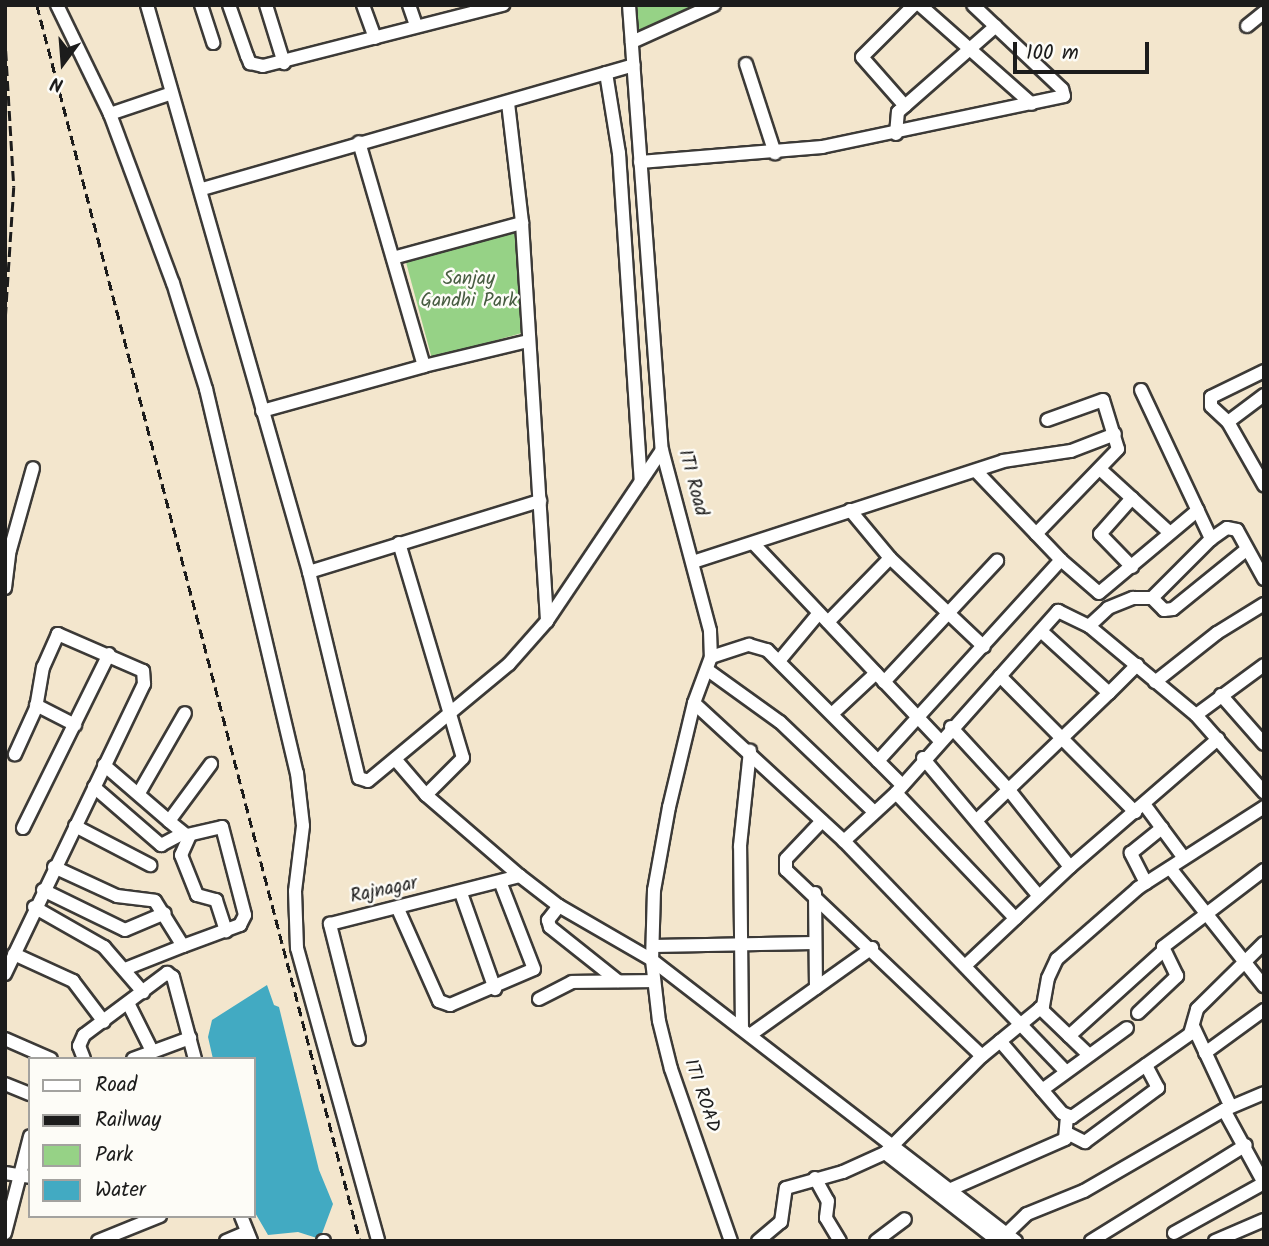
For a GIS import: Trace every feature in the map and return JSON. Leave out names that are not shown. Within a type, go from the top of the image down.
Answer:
[{"type":"street","points":[[57,5],[110,114],[173,283],[206,389],[297,774],[303,826],[295,891],[297,948],[378,1241]]},
{"type":"street","points":[[146,5],[202,189],[309,572],[359,778],[368,781],[509,664],[547,621],[662,450]]},
{"type":"street","points":[[201,5],[213,43]]},
{"type":"street","points":[[229,5],[250,63],[284,63],[416,25],[454,10],[503,5]]},
{"type":"street","points":[[266,5],[284,63]]},
{"type":"street","points":[[363,5],[375,37]]},
{"type":"street","points":[[409,5],[416,25]]},
{"type":"street","name":"ITI Road","points":[[629,5],[662,450],[693,562],[710,664]]},
{"type":"street","points":[[632,42],[714,5]]},
{"type":"street","points":[[905,106],[862,57],[914,5]]},
{"type":"street","points":[[920,5],[1032,104]]},
{"type":"street","points":[[640,162],[775,153],[896,134],[1061,99],[1065,93],[980,7]]},
{"type":"street","points":[[1247,26],[1264,12]]},
{"type":"street","points":[[896,134],[894,117],[996,26]]},
{"type":"street","points":[[746,64],[775,153]]},
{"type":"street","points":[[202,189],[634,65]]},
{"type":"street","points":[[606,73],[621,167],[641,481]]},
{"type":"street","points":[[110,114],[172,93]]},
{"type":"street","points":[[508,103],[522,223],[527,341],[547,621]]},
{"type":"street","points":[[359,142],[424,366]]},
{"type":"street","points":[[393,258],[522,223]]},
{"type":"street","points":[[262,411],[424,366],[527,341]]},
{"type":"street","points":[[1262,476],[1228,422],[1213,410],[1211,397],[1264,371]]},
{"type":"street","points":[[1140,390],[1211,539]]},
{"type":"street","points":[[1228,422],[1264,395]]},
{"type":"street","points":[[1035,534],[1116,454],[1115,434],[1101,400],[1047,420]]},
{"type":"street","points":[[693,562],[1003,461],[1071,451],[1115,434]]},
{"type":"street","points":[[5,588],[7,549],[33,468]]},
{"type":"street","points":[[1101,470],[1170,533]]},
{"type":"street","points":[[976,471],[1061,560],[1099,593],[1198,510]]},
{"type":"street","points":[[1132,498],[1100,534],[1132,567]]},
{"type":"street","points":[[309,572],[540,501]]},
{"type":"street","points":[[850,510],[890,558],[947,615],[984,647]]},
{"type":"street","points":[[1089,626],[1121,601],[1152,598],[1211,539],[1233,528],[1264,579]]},
{"type":"street","points":[[399,543],[452,714],[462,762],[426,795]]},
{"type":"street","points":[[753,543],[939,740]]},
{"type":"street","points":[[1152,598],[1164,610],[1172,609],[1247,549]]},
{"type":"street","points":[[779,661],[890,558]]},
{"type":"street","points":[[878,761],[1061,560]]},
{"type":"street","points":[[832,714],[880,678],[947,615],[997,561]]},
{"type":"street","points":[[1155,682],[1217,633],[1264,604]]},
{"type":"street","points":[[844,841],[899,789],[939,740],[1058,611],[1089,626],[1196,715],[1264,792]]},
{"type":"street","points":[[1041,631],[1109,693]]},
{"type":"street","points":[[5,974],[34,907],[146,678],[135,666],[58,634],[43,667],[36,705],[15,754]]},
{"type":"street","points":[[652,960],[661,848],[694,704],[710,664],[749,646],[767,650],[878,761],[899,789],[1015,918]]},
{"type":"street","points":[[23,828],[109,654]]},
{"type":"street","points":[[710,664],[780,722],[873,811]]},
{"type":"street","points":[[978,819],[1137,665]]},
{"type":"street","points":[[1196,715],[1264,665]]},
{"type":"street","points":[[1000,676],[1060,739],[1162,828],[1185,858]]},
{"type":"street","points":[[1222,695],[1264,744]]},
{"type":"street","points":[[694,704],[750,751],[844,841],[1066,1072]]},
{"type":"street","points":[[36,705],[75,725]]},
{"type":"street","points":[[139,793],[186,713]]},
{"type":"street","points":[[951,727],[1009,789],[1070,867]]},
{"type":"street","points":[[965,966],[1070,867],[1218,739]]},
{"type":"street","points":[[746,1032],[741,944],[740,846],[750,751]]},
{"type":"street","points":[[923,758],[978,819],[1039,896]]},
{"type":"street","points":[[395,759],[426,795],[520,876],[559,906],[652,960],[746,1032],[888,1150],[1001,1238],[1016,1241]]},
{"type":"street","points":[[169,821],[211,764]]},
{"type":"street","points":[[104,765],[186,834]]},
{"type":"street","points":[[94,788],[161,845],[186,834],[222,827],[245,915],[240,925],[125,969]]},
{"type":"street","points":[[758,1241],[781,1222],[786,1188],[843,1172],[888,1150],[982,1056],[1040,1008],[1047,1000],[1048,978],[1057,959],[1146,883],[1264,807]]},
{"type":"street","points":[[822,821],[784,864],[982,1056]]},
{"type":"street","points":[[75,826],[150,865]]},
{"type":"street","points":[[1146,883],[1131,853],[1162,828]]},
{"type":"street","points":[[186,834],[181,855],[197,895],[216,900],[226,930]]},
{"type":"street","points":[[54,867],[117,896],[155,901],[165,913],[183,946]]},
{"type":"street","points":[[1170,868],[1264,986]]},
{"type":"street","points":[[1069,1036],[1206,913],[1264,870]]},
{"type":"street","name":"Rajnagar","points":[[359,1039],[330,924],[501,884],[520,876]]},
{"type":"street","points":[[398,909],[439,1001],[450,1005],[495,989],[534,970],[501,884]]},
{"type":"street","points":[[43,890],[125,930],[165,913]]},
{"type":"street","points":[[461,893],[495,989]]},
{"type":"street","points":[[815,894],[816,988]]},
{"type":"street","points":[[559,906],[548,920],[550,927],[618,981]]},
{"type":"street","points":[[34,907],[104,947],[143,992]]},
{"type":"street","points":[[653,946],[814,943]]},
{"type":"street","points":[[1067,1117],[1076,1116],[1185,1039],[1193,1026],[1197,1009],[1264,943]]},
{"type":"street","points":[[746,1032],[816,988],[872,948]]},
{"type":"street","points":[[1138,1013],[1177,976],[1162,951]]},
{"type":"street","points":[[14,954],[73,981],[104,1022]]},
{"type":"street","name":"ITI ROAD","points":[[652,960],[671,1069],[731,1241]]},
{"type":"street","points":[[84,1057],[80,1039],[170,974],[195,1057]]},
{"type":"street","points":[[538,999],[572,982],[654,981]]},
{"type":"street","points":[[128,1003],[156,1053],[190,1038]]},
{"type":"street","points":[[1040,1008],[1089,1055]]},
{"type":"street","points":[[1205,1053],[1264,1010]]},
{"type":"street","points":[[1174,1233],[1263,1180],[1254,1151],[1227,1109],[1193,1026]]},
{"type":"street","points":[[1042,1090],[1127,1028]]},
{"type":"street","points":[[5,1040],[46,1057]]},
{"type":"street","points":[[1000,1041],[1067,1117],[1069,1134]]},
{"type":"street","points":[[1069,1134],[1085,1142],[1158,1088],[1146,1065]]},
{"type":"street","points":[[5,1084],[28,1093]]},
{"type":"street","points":[[1001,1238],[1027,1214],[1084,1191],[1227,1109],[1264,1093]]},
{"type":"street","points":[[949,1190],[1050,1147],[1069,1134]]},
{"type":"street","points":[[5,1233],[28,1142]]},
{"type":"street","points":[[888,1150],[949,1190],[1001,1238]]},
{"type":"street","points":[[1091,1241],[1254,1151]]},
{"type":"street","points":[[815,1178],[828,1201],[826,1218],[840,1241]]},
{"type":"street","points":[[98,1241],[155,1218]]},
{"type":"street","points":[[226,1241],[249,1236],[242,1218]]},
{"type":"street","points":[[876,1241],[905,1219]]},
{"type":"street","points":[[1220,1240],[1263,1223]]},
{"type":"green space","points":[[629,5],[714,5],[632,42]]},
{"type":"green space","name":"Sanjay Gandhi Park","points":[[518,220],[525,332],[432,359],[403,251]]},
{"type":"water","points":[[267,985],[274,1005],[279,1007],[319,1170],[333,1204],[320,1239],[298,1232],[268,1235],[256,1214],[256,1057],[213,1057],[208,1037],[212,1020]]},
{"type":"railway","points":[[37,5],[360,1241]]},
{"type":"railway","points":[[5,36],[14,187],[5,327]]}]
